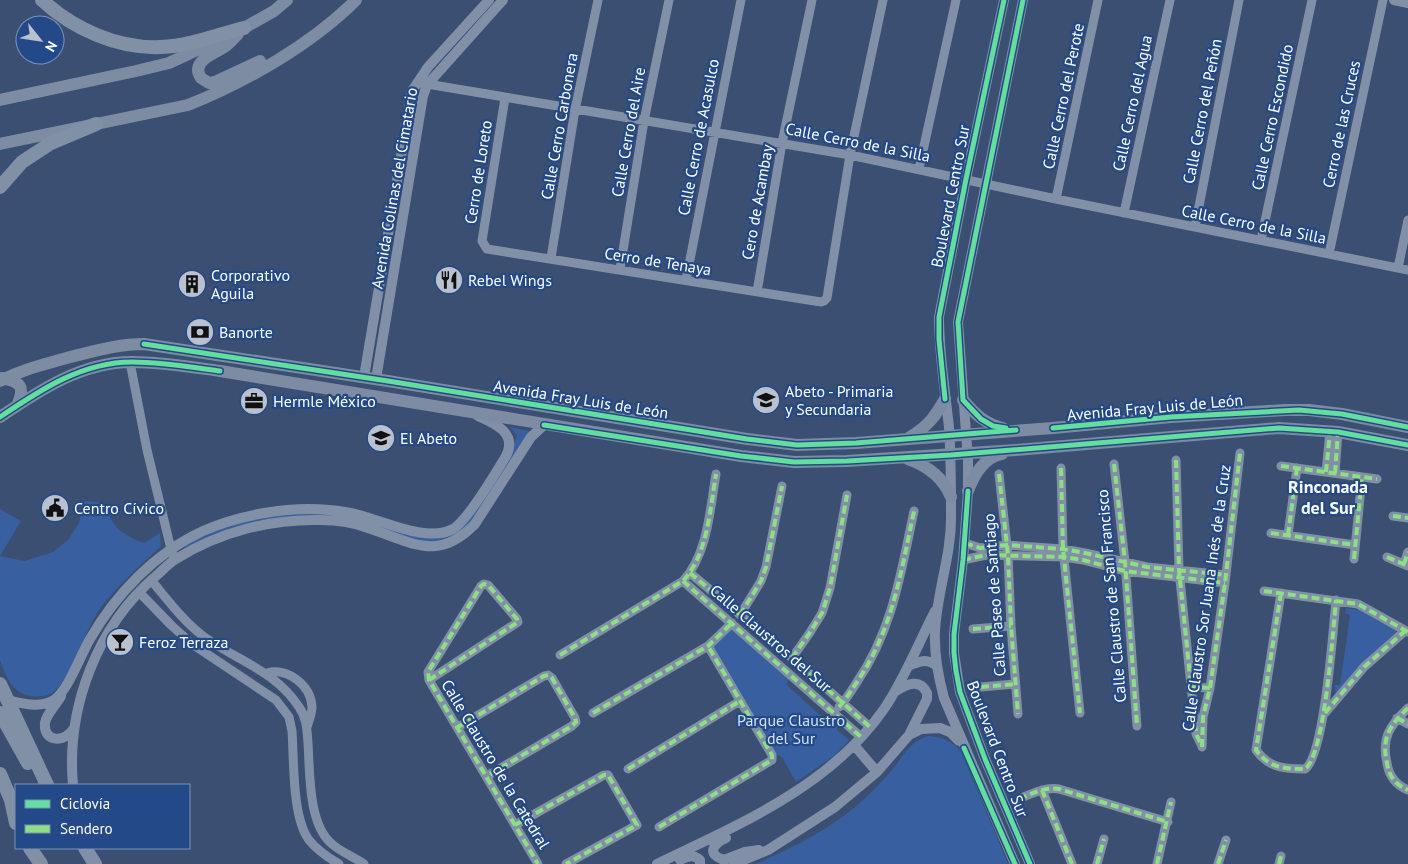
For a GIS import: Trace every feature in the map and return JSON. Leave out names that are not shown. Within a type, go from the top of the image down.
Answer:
[{"type":"highway","points":[[42,0],[62,16],[101,37],[141,47],[162,48],[182,45],[244,28]]},
{"type":"highway","points":[[0,187],[22,162],[51,143],[96,124]]},
{"type":"highway","points":[[0,684],[45,784]]},
{"type":"highway","points":[[0,713],[18,748],[44,784]]},
{"type":"highway","points":[[0,774],[11,800],[15,819]]},
{"type":"highway","points":[[0,796],[15,822]]},
{"type":"highway","points":[[31,849],[40,864]]},
{"type":"highway","points":[[86,849],[95,864]]},
{"type":"main road","points":[[4,99],[169,63],[244,28],[274,11],[287,0]]},
{"type":"main road","points":[[0,144],[188,105],[237,83],[280,58],[324,29],[356,0]]},
{"type":"main road","points":[[244,28],[226,46],[201,62],[198,70],[200,78],[209,83],[215,82],[260,62],[280,58]]},
{"type":"main road","name":"Avenida Fray Luis de León","points":[[2,379],[23,370],[105,348],[130,344],[156,345],[739,438],[798,445],[856,443],[1267,411],[1327,412],[1408,427]]},
{"type":"main road","name":"Avenida Fray Luis de León","points":[[1,416],[43,388],[82,370],[110,364],[150,362],[298,384],[741,456],[794,462],[967,454],[1279,428],[1334,431],[1388,441],[1407,442]]},
{"type":"main road","points":[[298,384],[301,368]]},
{"type":"main road","points":[[2,379],[17,383],[22,390],[17,406]]},
{"type":"main road","points":[[908,438],[932,421],[945,400]]},
{"type":"main road","points":[[963,400],[981,419],[993,426],[1016,430]]},
{"type":"main road","points":[[1327,412],[1338,418],[1380,431],[1386,434],[1388,441]]},
{"type":"main road","points":[[968,491],[974,476],[989,459],[997,454],[1016,450]]},
{"type":"main road","points":[[906,458],[934,472],[943,482],[951,497]]},
{"type":"street","name":"Avenida Colinas del Cimatario","points":[[486,12],[489,0]]},
{"type":"street","name":"Avenida Colinas del Cimatario","points":[[370,378],[423,96],[422,83],[486,12],[503,0]]},
{"type":"street","name":"Calle Cerro Carbonera","points":[[550,258],[575,110],[598,0]]},
{"type":"street","name":"Calle Cerro del Aire","points":[[620,270],[644,121],[669,0]]},
{"type":"street","name":"Calle Cerro de Acasulco","points":[[686,280],[741,0]]},
{"type":"street","name":"Cero de Acambay","points":[[757,292],[782,143],[812,0]]},
{"type":"street","points":[[850,155],[883,0]]},
{"type":"street","points":[[919,169],[956,0]]},
{"type":"street","name":"Boulevard Centro Sur","points":[[1004,0],[966,179],[940,317],[939,339],[951,455],[951,497],[950,545],[938,604],[935,631],[937,666],[944,698],[1015,864]]},
{"type":"street","name":"Boulevard Centro Sur","points":[[1024,0],[958,322],[968,491],[965,543],[954,634],[954,653],[960,692],[985,759],[1030,864]]},
{"type":"street","name":"Calle Cerro del Perote","points":[[1056,199],[1098,0]]},
{"type":"street","name":"Calle Cerro del Agua","points":[[1124,213],[1170,0]]},
{"type":"street","name":"Calle Cerro del Peñón","points":[[1195,227],[1239,0]]},
{"type":"street","name":"Calle Cerro Escondido","points":[[1261,240],[1312,0]]},
{"type":"street","name":"Cerro de las Cruces","points":[[1329,254],[1383,0]]},
{"type":"street","points":[[1394,0],[1408,3]]},
{"type":"street","name":"Calle Cerro de la Silla","points":[[422,83],[850,155],[1056,199],[1408,270]]},
{"type":"street","name":"Cerro de Loreto","points":[[487,249],[482,241],[505,98]]},
{"type":"street","name":"Cerro de Tenaya","points":[[487,249],[821,302],[826,298],[850,155]]},
{"type":"street","points":[[1398,268],[1408,220]]},
{"type":"street","points":[[130,362],[148,450],[175,559]]},
{"type":"street","points":[[74,727],[70,734],[63,738],[54,739],[49,736],[45,722],[109,608],[130,584],[171,548],[204,531],[264,513],[286,510],[327,509],[432,534],[454,529],[465,520],[507,453],[508,437],[501,426],[471,413]]},
{"type":"street","points":[[73,784],[74,727],[84,686],[92,664],[121,614],[138,592],[175,559],[208,543],[262,524],[312,520],[344,521],[421,546],[444,546],[460,538],[475,524],[531,437],[544,425]]},
{"type":"street","points":[[1331,473],[1334,431]]},
{"type":"street","name":"Calle Claustro Sor Juana Inés de la Cruz","points":[[1190,687],[1196,734],[1202,747],[1204,717],[1210,688],[1225,579],[1240,453]]},
{"type":"street","points":[[1176,460],[1180,574],[1190,687],[1210,688]]},
{"type":"street","name":"Calle Claustro de San Francisco","points":[[1114,464],[1125,567],[1137,726]]},
{"type":"street","points":[[1281,466],[1377,479]]},
{"type":"street","points":[[1061,468],[1064,553],[1080,713]]},
{"type":"street","points":[[1288,535],[1297,468]]},
{"type":"street","points":[[560,655],[683,581],[690,573],[703,547],[716,474]]},
{"type":"street","name":"Calle Paseo de Santiago","points":[[999,474],[1008,550],[1011,626],[1018,714]]},
{"type":"street","points":[[1354,559],[1362,477]]},
{"type":"street","points":[[740,614],[761,581],[782,486]]},
{"type":"street","points":[[792,658],[822,613],[830,588],[847,495]]},
{"type":"street","points":[[834,712],[843,703],[878,648],[893,608],[914,511]]},
{"type":"street","points":[[1393,516],[1408,518]]},
{"type":"street","points":[[1271,533],[1355,545]]},
{"type":"street","points":[[965,543],[980,548],[1064,553],[1085,552],[1125,567],[1147,568],[1225,579]]},
{"type":"street","points":[[963,560],[1008,550]]},
{"type":"street","points":[[1387,557],[1406,565],[1408,552]]},
{"type":"street","name":"Calle Claustros del Sur","points":[[690,573],[792,658],[870,728]]},
{"type":"street","points":[[151,580],[182,616],[202,635],[267,673],[286,689],[301,709],[307,727],[314,812],[320,831],[332,845],[364,864]]},
{"type":"street","name":"Calle Claustros del Sur","points":[[683,581],[834,712],[858,741]]},
{"type":"street","points":[[484,584],[488,585],[513,613],[518,622],[429,680],[428,672],[476,594],[481,586],[484,584]]},
{"type":"street","points":[[1264,590],[1358,604],[1406,631],[1364,667],[1325,713]]},
{"type":"street","points":[[138,592],[192,644],[276,700],[289,717],[292,731],[299,818],[308,838],[323,854],[338,864]]},
{"type":"street","points":[[1281,592],[1256,750],[1262,759],[1270,764],[1291,769],[1305,769],[1312,762],[1325,713],[1336,600]]},
{"type":"street","points":[[657,864],[750,820],[812,781],[858,741],[870,728],[895,692],[910,665],[938,604]]},
{"type":"street","points":[[592,713],[708,646],[732,623]]},
{"type":"street","points":[[973,629],[1011,626]]},
{"type":"street","points":[[756,644],[764,634]]},
{"type":"street","points":[[659,827],[772,760],[772,755],[708,646]]},
{"type":"street","points":[[910,665],[926,660],[931,661],[937,666]]},
{"type":"street","points":[[267,673],[276,670],[284,673],[298,681],[307,692],[312,707],[307,727]]},
{"type":"street","points":[[458,727],[548,675],[575,718],[576,722],[572,726],[487,776]]},
{"type":"street","name":"Calle Claustro de la Catedral","points":[[429,680],[538,864]]},
{"type":"street","points":[[734,864],[768,850],[835,807],[877,772],[909,735],[927,693],[922,686],[912,683],[895,692]]},
{"type":"street","points":[[981,687],[1015,684]]},
{"type":"street","points":[[6,700],[44,705],[53,700],[64,689]]},
{"type":"street","points":[[628,769],[740,701]]},
{"type":"street","points":[[1408,708],[1397,718],[1384,746],[1387,767],[1393,780],[1408,790]]},
{"type":"street","points":[[1397,718],[1408,724]]},
{"type":"street","name":"Boulevard Centro Sur","points":[[909,735],[921,729],[940,728],[950,732],[964,748]]},
{"type":"street","points":[[858,741],[877,772]]},
{"type":"street","points":[[293,744],[308,743]]},
{"type":"street","points":[[515,825],[604,775],[608,775],[637,825],[566,864]]},
{"type":"street","points":[[1019,798],[1051,788],[1168,822]]},
{"type":"street","points":[[1042,790],[1072,864]]},
{"type":"street","points":[[1157,864],[1172,802]]},
{"type":"street","points":[[750,820],[742,830],[716,843],[713,848],[714,853],[724,860],[745,852],[768,850]]},
{"type":"street","points":[[1097,864],[1104,839]]},
{"type":"street","points":[[1218,864],[1226,840]]},
{"type":"street","points":[[673,864],[691,855],[696,856],[700,860],[700,864]]},
{"type":"green space","points":[[510,427],[529,431],[475,523],[440,543],[422,543],[368,523],[295,517],[261,520],[239,526],[206,537],[185,548],[184,545],[236,522],[292,513],[341,513],[396,528],[456,529],[509,456],[517,436]]},
{"type":"green space","points":[[84,501],[104,503],[114,524],[122,532],[144,543],[160,533],[161,546],[127,578],[97,613],[76,657],[58,688],[50,694],[38,697],[18,691],[10,682],[0,660],[0,556],[24,561],[53,552],[68,540],[79,523]]},
{"type":"green space","points":[[0,509],[21,521],[0,556]]},
{"type":"green space","points":[[1346,608],[1360,610],[1396,630],[1396,637],[1336,693],[1334,685],[1340,685],[1350,615],[1345,613]]},
{"type":"green space","name":"Parque Claustro del Sur","points":[[732,623],[789,673],[787,685],[825,720],[829,709],[838,716],[837,730],[849,740],[835,755],[796,782],[782,757],[773,754],[708,646]]},
{"type":"green space","points":[[928,736],[946,740],[961,752],[1008,864],[755,864],[811,837],[837,821],[879,785],[913,744]]},
{"type":"marked path","points":[[1326,472],[1330,431]]},
{"type":"marked path","points":[[1335,473],[1338,432]]},
{"type":"marked path","points":[[1202,747],[1203,717],[1210,688],[1225,583],[1240,453]]},
{"type":"marked path","points":[[1176,460],[1179,570],[1196,734],[1201,744]]},
{"type":"marked path","points":[[1114,464],[1125,562],[1137,726]]},
{"type":"marked path","points":[[1281,466],[1377,479]]},
{"type":"marked path","points":[[1061,468],[1063,549],[1080,713]]},
{"type":"marked path","points":[[1288,535],[1297,468]]},
{"type":"marked path","points":[[560,655],[683,581],[698,558],[703,545],[710,516],[716,474]]},
{"type":"marked path","points":[[999,474],[1008,555],[1018,714]]},
{"type":"marked path","points":[[1354,559],[1362,477]]},
{"type":"marked path","points":[[740,615],[761,581],[766,567],[782,486]]},
{"type":"marked path","points":[[792,658],[822,613],[830,588],[847,495]]},
{"type":"marked path","points":[[839,707],[857,682],[879,642],[900,578],[914,511]]},
{"type":"marked path","points":[[1393,516],[1408,518]]},
{"type":"marked path","points":[[1271,533],[1355,545]]},
{"type":"marked path","points":[[965,543],[980,548],[1007,545],[1063,549],[1147,567],[1226,575]]},
{"type":"marked path","points":[[1404,564],[1408,552]]},
{"type":"marked path","points":[[963,560],[986,555],[1064,557],[1125,571],[1225,583]]},
{"type":"marked path","points":[[1387,557],[1408,566]]},
{"type":"marked path","points":[[690,573],[792,658],[870,727]]},
{"type":"marked path","points":[[683,581],[861,737]]},
{"type":"marked path","points":[[429,680],[518,622],[488,585],[484,584],[481,586],[428,672],[429,680],[538,864]]},
{"type":"marked path","points":[[1264,591],[1358,604],[1408,632]]},
{"type":"marked path","points":[[1281,593],[1256,750],[1266,761],[1290,769],[1305,769],[1312,759],[1318,741],[1327,690],[1336,600]]},
{"type":"marked path","points":[[593,713],[708,646],[732,623]]},
{"type":"marked path","points":[[973,629],[1011,626]]},
{"type":"marked path","points":[[1325,713],[1364,667],[1405,631]]},
{"type":"marked path","points":[[659,827],[772,760],[772,755],[708,646]]},
{"type":"marked path","points":[[458,727],[544,676],[548,675],[552,678],[576,722],[487,776]]},
{"type":"marked path","points":[[981,687],[1015,684]]},
{"type":"marked path","points":[[1190,687],[1210,688]]},
{"type":"marked path","points":[[628,769],[740,701]]},
{"type":"marked path","points":[[1408,708],[1396,720],[1388,732],[1385,746],[1385,754],[1391,776],[1400,786],[1408,790]]},
{"type":"marked path","points":[[1397,718],[1408,724]]},
{"type":"marked path","points":[[515,825],[604,775],[608,775],[637,825],[566,864]]},
{"type":"marked path","points":[[1019,799],[1044,790],[1059,789],[1168,822]]},
{"type":"marked path","points":[[1042,790],[1072,864]]},
{"type":"marked path","points":[[1157,864],[1171,802]]},
{"type":"marked path","points":[[1097,864],[1104,839]]},
{"type":"marked path","points":[[1218,864],[1226,840]]},
{"type":"marked path","points":[[1279,864],[1281,856]]},
{"type":"cycle path","points":[[945,399],[939,339],[939,317],[1004,0]]},
{"type":"cycle path","points":[[1006,428],[993,426],[981,419],[963,400],[958,322],[1023,0]]},
{"type":"cycle path","points":[[144,344],[747,439],[797,445],[856,443],[1016,430]]},
{"type":"cycle path","points":[[0,417],[62,379],[79,372],[114,363],[143,362],[220,371]]},
{"type":"cycle path","points":[[1053,428],[1171,417],[1299,410],[1342,414],[1408,427]]},
{"type":"cycle path","points":[[544,425],[741,456],[794,462],[951,455],[1279,428],[1338,432],[1408,445]]},
{"type":"cycle path","points":[[968,491],[963,560],[954,634],[956,671],[960,692],[985,759],[1030,864]]},
{"type":"cycle path","points":[[964,748],[1015,864]]},
{"type":"place","name":"Rebel Wings","points":[[449,280]]},
{"type":"place","name":"Corporativo Aguila","points":[[192,284]]},
{"type":"place","name":"Banorte","points":[[200,332]]},
{"type":"place","name":"Abeto - Primaria y Secundaria","points":[[766,400]]},
{"type":"place","name":"Hermle México","points":[[254,401]]},
{"type":"place","name":"El Abeto","points":[[381,438]]},
{"type":"place","name":"Centro Cívico","points":[[55,508]]},
{"type":"place","name":"Feroz Terraza","points":[[120,642]]},
{"type":"district","name":"Rinconada del Sur","points":[[1328,496]]}]
